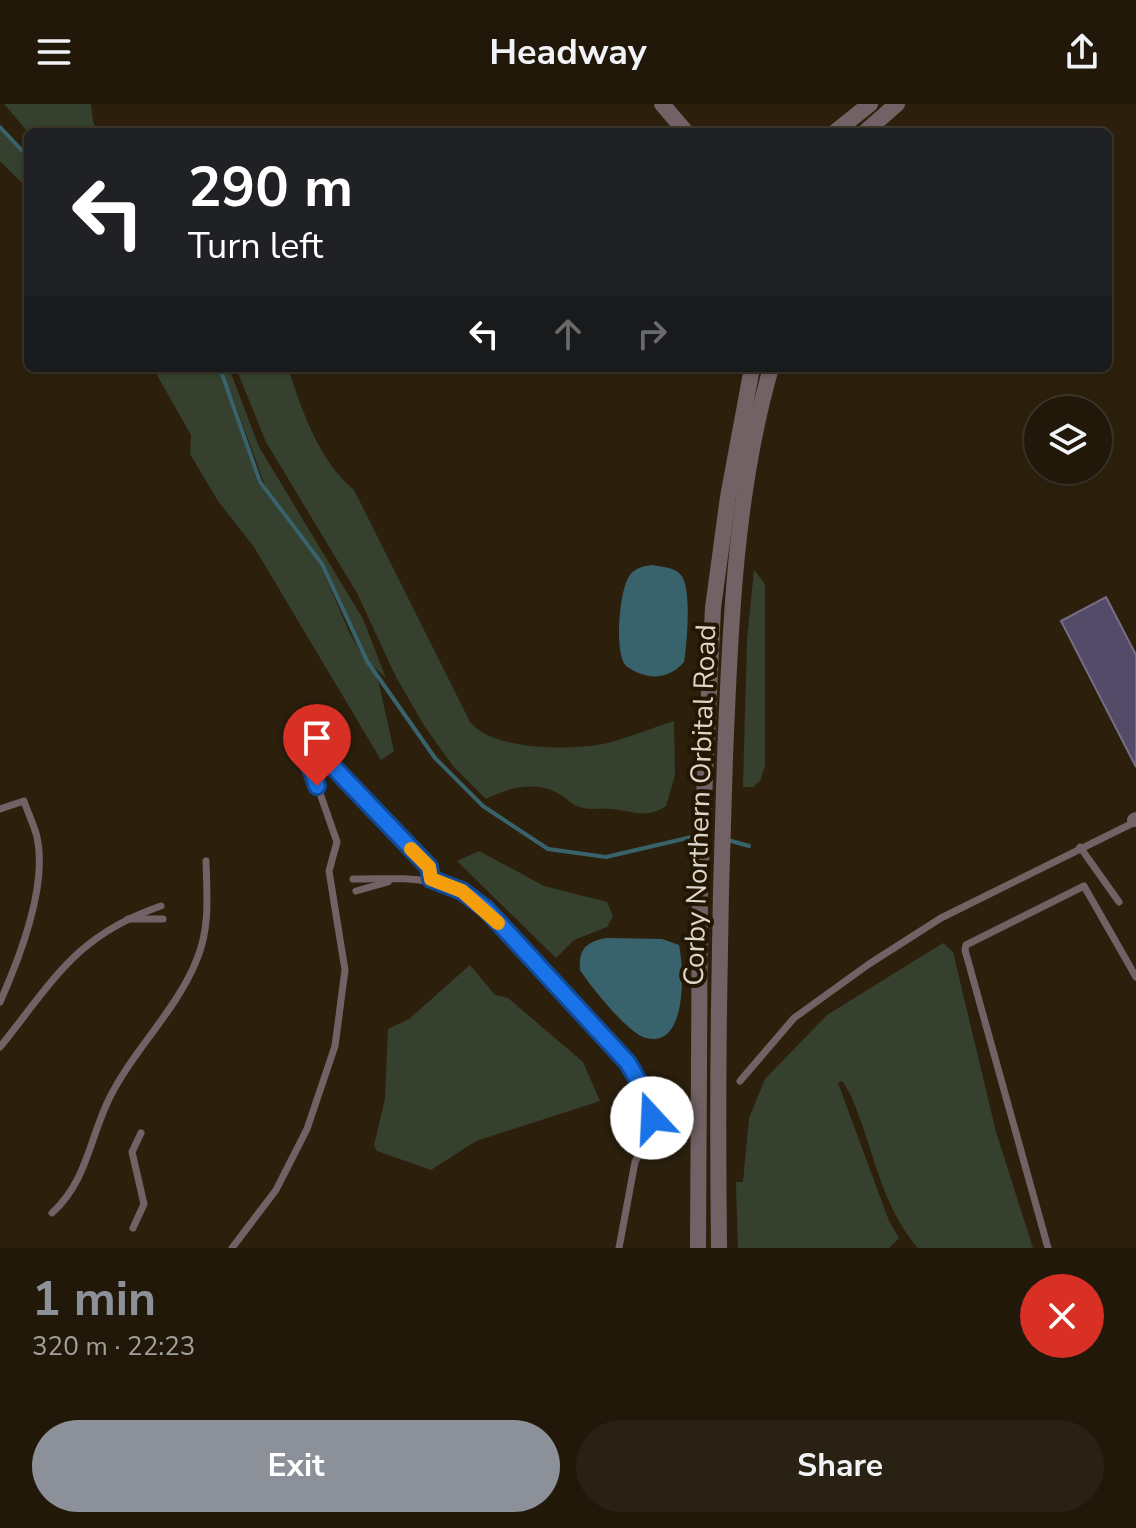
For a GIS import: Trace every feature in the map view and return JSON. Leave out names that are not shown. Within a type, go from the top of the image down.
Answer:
[{"type":"street","points":[[662,104],[683,128]]},
{"type":"street","points":[[840,128],[870,104]]},
{"type":"street","points":[[870,128],[897,104]]},
{"type":"street","name":"Corby Northern Orbital Road","points":[[698,1248],[700,883],[713,608],[728,497],[751,372]]},
{"type":"street","name":"Corby Northern Orbital Road","points":[[719,1248],[720,884],[731,606],[747,492],[770,372]]},
{"type":"lane","points":[[232,1248],[276,1190],[307,1129],[335,1046],[345,970],[329,871],[337,842],[298,730],[429,867],[431,879]]},
{"type":"lane","points":[[0,809],[24,801],[37,838],[39,878],[18,963],[0,1002]]},
{"type":"lane","points":[[740,1081],[794,1018],[837,986],[941,918],[1135,821]]},
{"type":"lane","points":[[1080,847],[1119,902]]},
{"type":"lane","points":[[52,1213],[79,1183],[107,1102],[198,957],[206,920],[206,861]]},
{"type":"lane","points":[[353,879],[431,879],[462,891],[486,909],[628,1063],[644,1091],[652,1118],[648,1138],[635,1162],[619,1248]]},
{"type":"lane","points":[[356,891],[397,879]]},
{"type":"lane","points":[[1048,1248],[966,945],[1084,886],[1136,977]]},
{"type":"lane","points":[[0,1047],[79,950],[122,919],[161,906]]},
{"type":"lane","points":[[122,919],[163,919]]},
{"type":"lane","points":[[652,1118],[699,1117]]},
{"type":"lane","points":[[133,1228],[144,1204],[132,1152],[141,1133]]},
{"type":"green space","points":[[4,104],[91,104],[96,128],[25,128]]},
{"type":"green space","points":[[0,129],[24,156],[24,185],[0,161]]},
{"type":"green space","points":[[155,372],[220,372],[258,483],[321,566],[350,634],[378,680],[394,751],[381,760],[254,547],[218,501],[190,454],[191,435]]},
{"type":"green space","points":[[223,372],[231,372],[259,447],[363,619],[386,678],[366,659],[321,561],[267,491]]},
{"type":"green space","points":[[238,372],[289,372],[321,450],[354,490],[470,722],[496,739],[555,748],[608,743],[674,721],[675,775],[666,806],[646,813],[584,808],[541,787],[513,789],[486,799],[453,766],[425,727],[396,677],[357,593],[266,442]]},
{"type":"green space","points":[[754,570],[765,584],[765,766],[760,781],[753,787],[743,787],[747,640]]},
{"type":"green space","points":[[479,851],[544,886],[607,902],[613,916],[607,927],[574,940],[556,958],[457,861]]},
{"type":"green space","points":[[943,943],[953,952],[996,1132],[1033,1248],[918,1248],[891,1206],[849,1091],[842,1081],[838,1083],[889,1221],[899,1238],[889,1248],[738,1248],[736,1182],[743,1182],[749,1118],[765,1079],[827,1015]]},
{"type":"green space","points":[[470,965],[495,995],[508,998],[583,1062],[600,1101],[476,1141],[431,1170],[377,1151],[374,1145],[385,1099],[388,1029],[409,1019]]},
{"type":"water","points":[[652,565],[671,569],[681,575],[688,604],[684,662],[671,673],[656,676],[641,674],[626,666],[619,635],[626,582],[634,571]]},
{"type":"water","points":[[607,938],[662,939],[679,945],[682,971],[680,1006],[668,1033],[658,1039],[643,1037],[627,1026],[580,970],[585,947]]},
{"type":"building","points":[[1106,597],[1136,655],[1136,767],[1061,621]]},
{"type":"waterway","points":[[0,127],[24,153]]},
{"type":"waterway","points":[[221,372],[260,482],[322,564],[367,661],[435,758],[483,806],[548,849],[606,857],[696,836]]},
{"type":"waterway","points":[[728,840],[749,846]]},
{"type":"slow traffic","points":[[411,849],[429,867],[431,879],[462,891],[486,909],[498,923]]},
{"type":"route","points":[[317,786],[298,730],[429,867],[431,879],[462,891],[486,909],[628,1063],[644,1091],[652,1118]]}]
